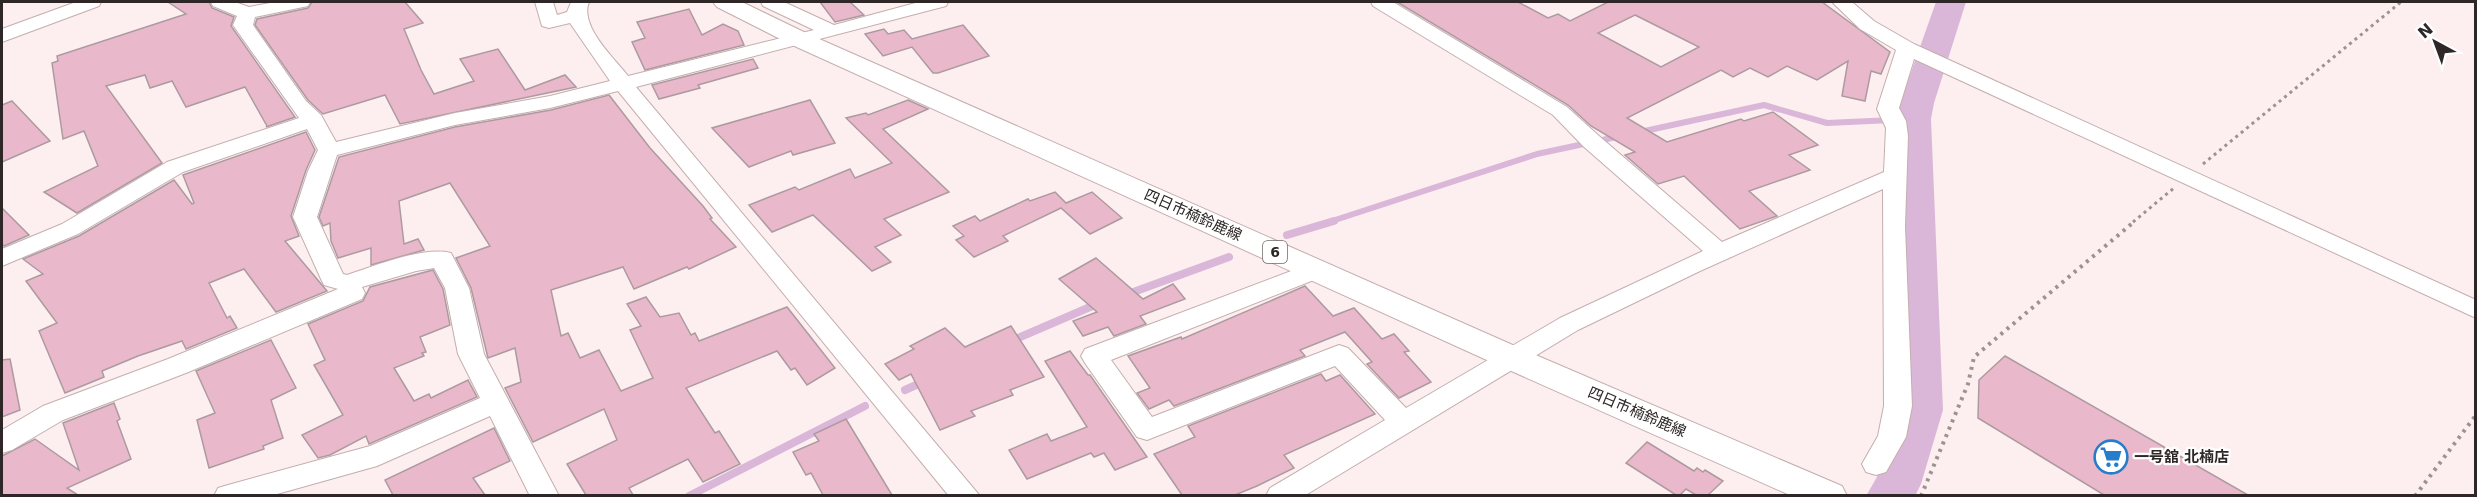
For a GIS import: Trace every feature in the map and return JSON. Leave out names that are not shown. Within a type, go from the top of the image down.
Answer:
[{"type":"main road","name":"四日市楠鈴鹿線","points":[[725,2],[799,39],[1512,358],[1829,495]]},
{"type":"street","points":[[2,36],[92,2]]},
{"type":"street","points":[[220,2],[247,13],[301,2]]},
{"type":"street","points":[[544,2],[549,22],[578,9],[596,48],[623,84],[966,495]]},
{"type":"street","points":[[770,2],[832,31]]},
{"type":"street","points":[[545,495],[471,354],[457,288],[442,259],[414,263],[347,283],[333,279],[305,217],[323,156],[329,150],[455,119],[550,102],[939,2]]},
{"type":"street","points":[[1380,2],[1560,111],[1719,252]]},
{"type":"street","points":[[1841,2],[1867,25],[1911,51],[1950,70],[2475,310]]},
{"type":"street","points":[[247,13],[243,25],[298,105],[313,120],[329,150]]},
{"type":"street","points":[[1876,464],[1892,437],[1898,406],[1895,120],[1888,109],[1911,51]]},
{"type":"street","points":[[2,258],[70,229],[176,167],[313,120]]},
{"type":"street","points":[[1280,495],[1569,324],[1719,252],[1894,176]]},
{"type":"street","points":[[1316,270],[1094,356],[1147,430],[1339,354],[1402,421]]},
{"type":"street","points":[[2,442],[53,413],[177,366],[353,293],[347,283]]},
{"type":"street","points":[[228,495],[377,455],[496,402]]},
{"type":"path","points":[[1921,495],[1968,384],[1974,357],[2401,2]]},
{"type":"path","points":[[2415,495],[2475,415]]},
{"type":"building","points":[[168,2],[209,2],[212,8],[234,17],[231,26],[295,117],[266,127],[245,87],[186,107],[172,81],[150,88],[145,75],[106,86],[162,163],[77,213],[44,192],[98,166],[84,131],[63,139],[52,63],[58,61],[57,56],[186,14]]},
{"type":"building","points":[[312,2],[405,2],[423,23],[404,29],[434,94],[474,81],[460,59],[498,49],[525,90],[565,75],[576,87],[400,124],[385,95],[323,114],[308,100],[255,25],[257,19],[308,8]]},
{"type":"building","points":[[820,2],[850,2],[864,15],[835,22]]},
{"type":"building","points":[[1397,2],[1518,2],[1548,18],[1558,14],[1570,21],[1608,2],[1822,2],[1890,52],[1881,74],[1871,71],[1865,101],[1842,96],[1848,61],[1817,80],[1787,66],[1768,77],[1750,68],[1733,77],[1721,70],[1627,118],[1667,142],[1741,119],[1744,121],[1773,112],[1818,145],[1789,155],[1810,170],[1749,191],[1777,216],[1740,229],[1684,176],[1658,184],[1625,155],[1635,152],[1591,126],[1568,105]],"holes":[[[1635,15],[1699,47],[1661,67],[1598,33]]]},
{"type":"building","points":[[689,9],[702,35],[723,24],[738,31],[744,45],[645,70],[632,42],[645,38],[637,22]]},
{"type":"building","points":[[963,25],[989,56],[938,73],[933,73],[912,47],[883,56],[865,34],[884,29],[888,34],[904,30],[912,39]]},
{"type":"building","points":[[753,59],[758,68],[659,99],[652,85]]},
{"type":"building","points":[[609,95],[650,148],[703,206],[712,218],[710,219],[736,247],[689,269],[687,267],[634,289],[623,267],[551,290],[561,336],[568,333],[580,358],[599,350],[621,391],[653,378],[630,330],[641,326],[627,304],[646,297],[660,317],[679,313],[691,335],[695,333],[699,341],[787,307],[835,368],[807,385],[795,368],[791,370],[777,351],[686,388],[715,433],[719,431],[740,464],[703,482],[688,459],[629,488],[633,495],[586,495],[567,464],[617,440],[604,409],[533,442],[505,388],[521,382],[515,348],[488,358],[471,288],[456,258],[490,246],[450,183],[399,201],[404,244],[418,239],[424,250],[371,265],[371,248],[338,258],[331,241],[330,223],[323,226],[319,217],[339,157],[455,127],[551,110]]},
{"type":"building","points":[[810,100],[835,143],[793,155],[791,151],[749,167],[712,128]]},
{"type":"building","points":[[908,100],[928,109],[883,129],[949,192],[884,219],[901,235],[875,247],[891,262],[872,271],[813,215],[772,232],[749,205],[795,187],[799,190],[850,169],[855,178],[892,163],[846,118],[866,113],[868,115]]},
{"type":"building","points":[[12,101],[50,141],[2,162],[2,105]]},
{"type":"building","points":[[306,132],[315,150],[291,216],[299,236],[285,241],[327,291],[276,312],[244,269],[209,283],[227,318],[230,316],[237,328],[186,349],[182,341],[138,356],[102,371],[104,377],[65,393],[39,331],[57,323],[26,281],[43,274],[23,259],[79,236],[174,180],[192,204],[194,203],[183,175]]},
{"type":"building","points":[[1055,192],[1066,203],[1092,192],[1122,218],[1090,234],[1061,208],[1003,236],[1008,241],[974,257],[956,240],[964,236],[953,226],[975,216],[980,221],[1028,199],[1030,201]]},
{"type":"building","points":[[2,208],[29,235],[4,246],[2,244]]},
{"type":"building","points":[[1096,258],[1143,299],[1173,284],[1185,299],[1140,316],[1146,324],[1114,336],[1108,327],[1083,336],[1073,321],[1097,312],[1059,279]]},
{"type":"building","points":[[433,270],[443,289],[450,325],[420,337],[426,352],[422,353],[424,356],[394,368],[414,401],[429,394],[431,398],[468,380],[477,397],[369,444],[366,436],[330,455],[318,458],[302,435],[343,415],[314,365],[325,360],[308,324],[363,301],[370,287]]},
{"type":"building","points":[[1305,286],[1333,316],[1354,308],[1382,339],[1394,334],[1409,351],[1404,352],[1431,382],[1399,398],[1367,364],[1372,362],[1345,332],[1300,350],[1305,356],[1174,406],[1169,400],[1149,409],[1137,393],[1150,388],[1128,356],[1181,337],[1182,339]]},
{"type":"building","points":[[1011,326],[1044,377],[1010,390],[1013,395],[971,411],[975,416],[940,430],[911,374],[899,380],[885,364],[914,349],[910,346],[945,328],[965,347]]},
{"type":"building","points":[[271,340],[296,388],[271,400],[283,438],[263,446],[264,449],[209,468],[197,420],[215,413],[196,371]]},
{"type":"building","points":[[1070,351],[1090,375],[1147,457],[1115,470],[1104,453],[1094,457],[1091,453],[1027,479],[1009,450],[1047,434],[1051,441],[1087,427],[1045,361]]},
{"type":"building","name":"一号舘 北楠店","points":[[2005,356],[2248,495],[2104,495],[1978,418],[1979,380]]},
{"type":"building","points":[[10,359],[20,410],[2,417],[2,360]]},
{"type":"building","points":[[1321,374],[1326,381],[1340,375],[1375,414],[1284,455],[1294,468],[1257,486],[1235,495],[1182,495],[1154,454],[1195,437],[1188,426]]},
{"type":"building","points":[[114,403],[120,419],[117,421],[131,459],[67,488],[78,495],[2,495],[2,456],[35,439],[79,470],[63,423]]},
{"type":"building","points":[[846,419],[892,495],[823,495],[811,473],[806,475],[793,452],[819,441],[814,434]]},
{"type":"building","points":[[494,428],[510,461],[473,478],[485,495],[393,495],[385,480]]},
{"type":"building","points":[[1647,442],[1694,471],[1697,468],[1703,472],[1705,470],[1723,481],[1708,495],[1696,495],[1686,489],[1680,495],[1676,495],[1626,463]]},
{"type":"waterway","points":[[1889,496],[1898,484],[1921,410],[1914,119],[1917,103],[1951,2]]},
{"type":"waterway","points":[[1640,132],[1764,105],[1827,123],[1914,119]]},
{"type":"waterway","points":[[1329,222],[1537,154],[1621,136]]},
{"type":"waterway","points":[[1287,235],[1334,221]]},
{"type":"waterway","points":[[1128,294],[1229,257]]},
{"type":"waterway","points":[[1011,341],[1097,304]]},
{"type":"waterway","points":[[905,390],[925,381]]},
{"type":"waterway","points":[[689,496],[865,406]]},
{"type":"place","name":"一号舘 北楠店","points":[[2111,457]]}]
